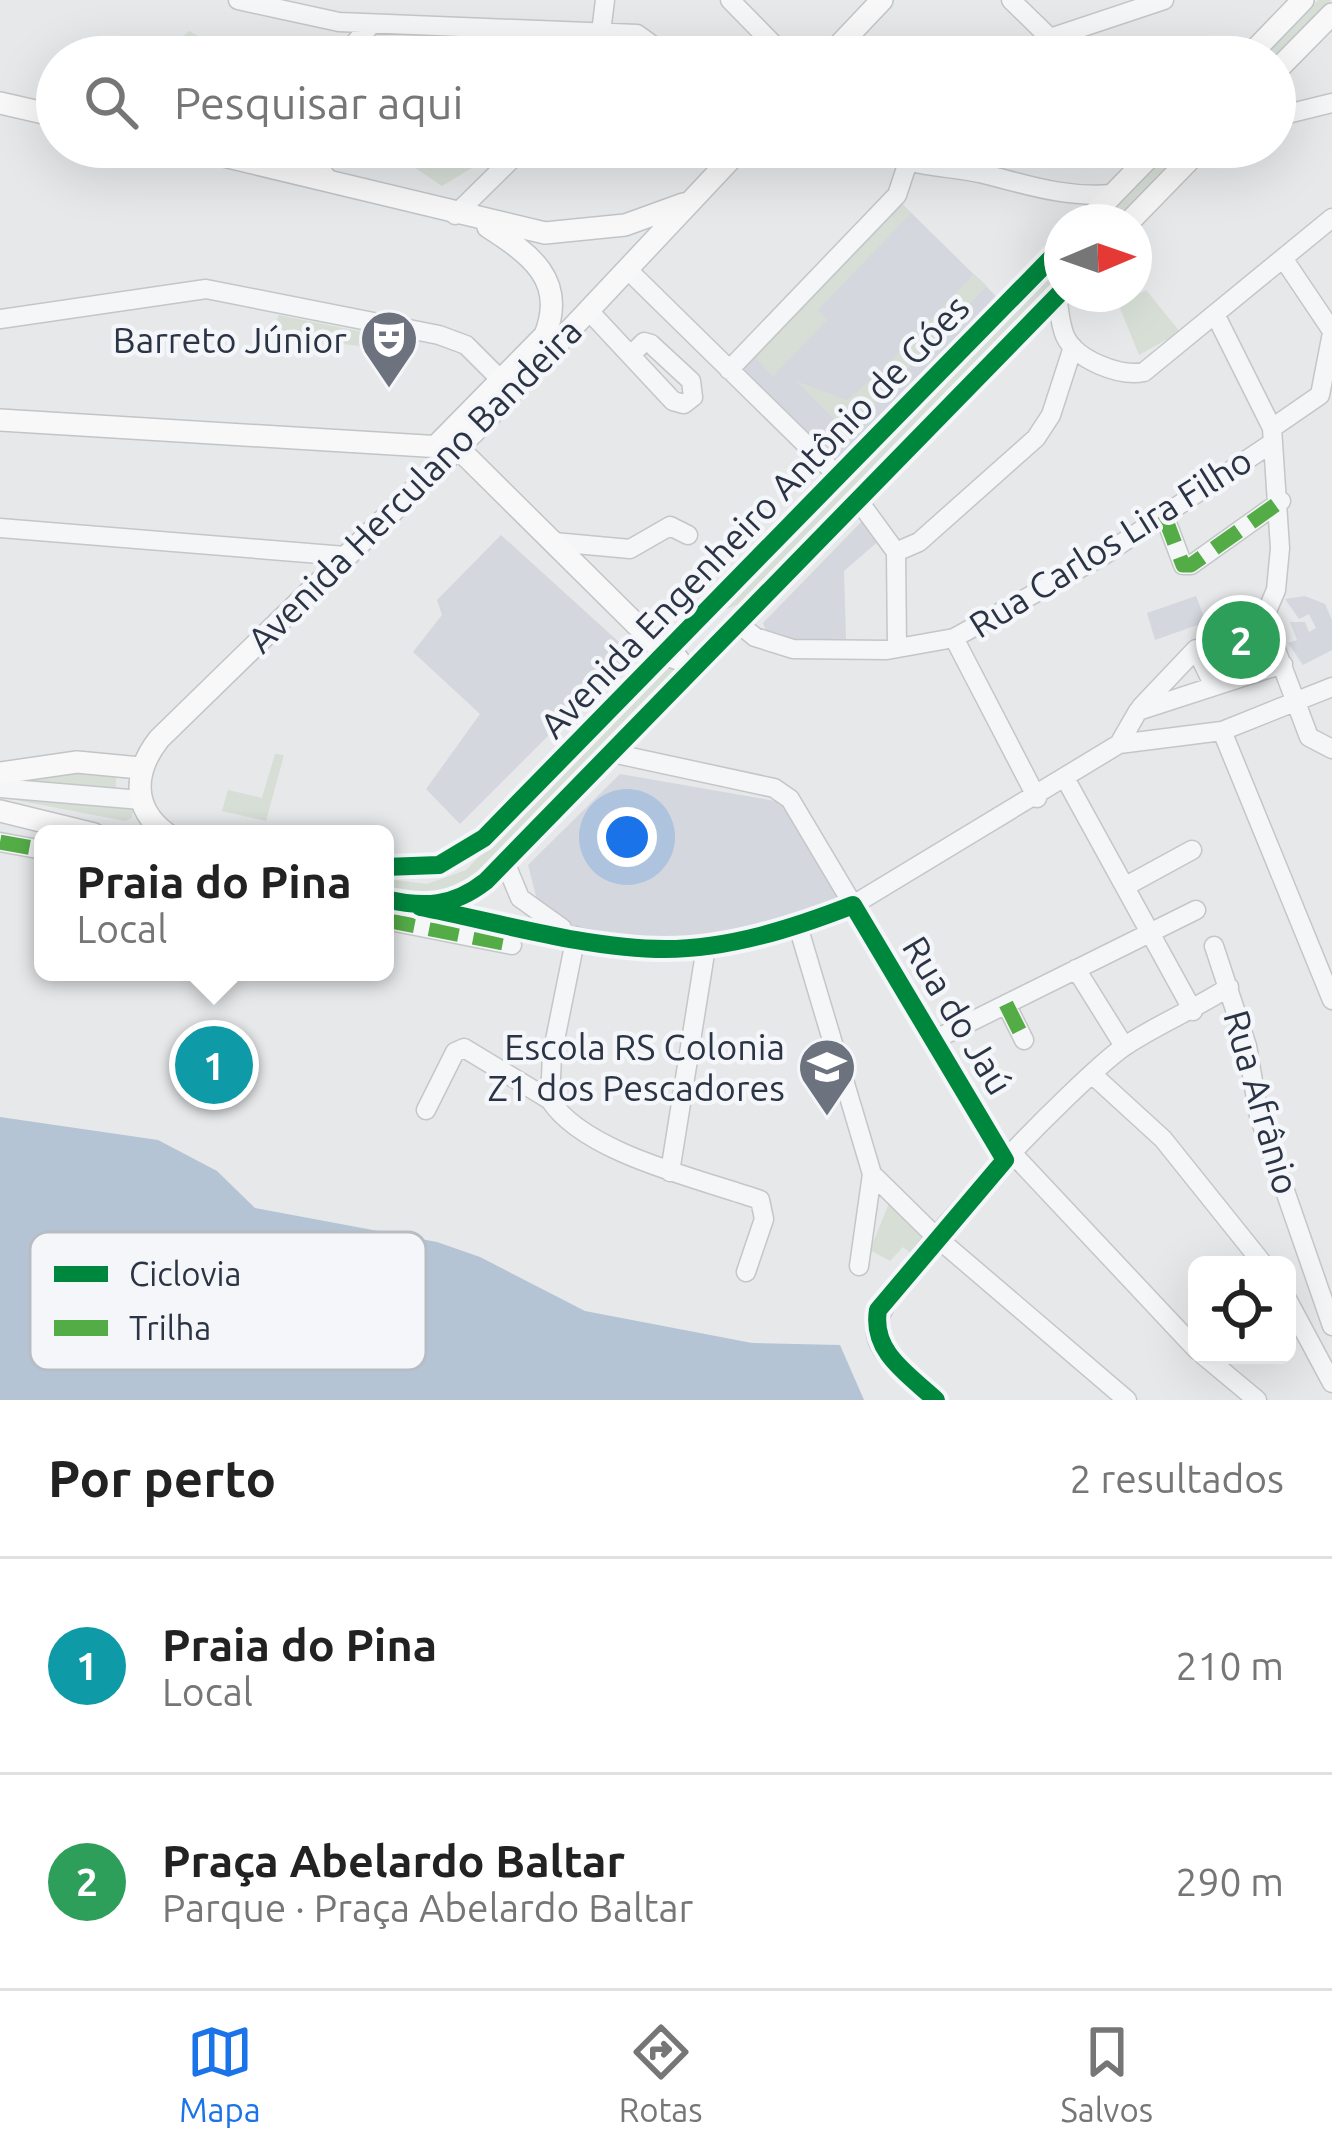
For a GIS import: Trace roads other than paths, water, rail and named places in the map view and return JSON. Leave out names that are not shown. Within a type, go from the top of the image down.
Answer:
[{"type":"main road","points":[[848,36],[882,0]]},
{"type":"main road","points":[[1268,36],[1303,0]]},
{"type":"main road","points":[[1296,51],[1332,14]]},
{"type":"main road","points":[[0,103],[36,111]]},
{"type":"main road","points":[[274,168],[466,218],[545,232],[591,230],[650,218],[698,194]]},
{"type":"main road","name":"Avenida Herculano Bandeira","points":[[448,446],[594,316],[628,269],[722,168]]},
{"type":"main road","points":[[1102,204],[1138,168]]},
{"type":"main road","points":[[1147,204],[1182,168]]},
{"type":"main road","name":"Avenida Herculano Bandeira","points":[[140,768],[159,739],[345,556],[545,335],[552,317],[549,280],[520,248],[466,218]]},
{"type":"main road","name":"Avenida Engenheiro Antônio de Góes","points":[[394,867],[439,866],[493,830],[1044,265]]},
{"type":"main road","name":"Avenida Engenheiro Antônio de Góes","points":[[420,907],[458,899],[505,862],[1044,309]]},
{"type":"main road","points":[[0,420],[448,446],[554,542],[667,655],[702,663]]},
{"type":"main road","points":[[0,773],[76,762],[140,768],[145,814],[157,825]]},
{"type":"main road","points":[[0,812],[56,825]]},
{"type":"main road","points":[[394,901],[420,907]]},
{"type":"street","points":[[238,0],[371,25],[640,36]]},
{"type":"street","points":[[601,32],[605,0]]},
{"type":"street","points":[[730,0],[765,36]]},
{"type":"street","points":[[1011,0],[1042,32],[1053,36]]},
{"type":"street","points":[[1065,36],[1165,0]]},
{"type":"street","points":[[361,36],[371,25]]},
{"type":"street","points":[[1296,112],[1332,103]]},
{"type":"street","points":[[320,168],[329,181]]},
{"type":"street","points":[[466,218],[507,168]]},
{"type":"street","points":[[729,370],[897,195],[906,168]]},
{"type":"street","points":[[946,168],[1048,193],[1112,194]]},
{"type":"street","points":[[1061,312],[1064,334],[1073,347],[1117,372],[1135,374],[1153,367],[1332,218]]},
{"type":"street","points":[[1285,261],[1325,299],[1332,332]]},
{"type":"street","points":[[628,269],[838,476]]},
{"type":"street","points":[[0,319],[206,289],[439,335],[466,345],[502,381]]},
{"type":"street","points":[[594,316],[631,355]]},
{"type":"street","points":[[1216,316],[1272,435],[1281,501],[1276,590],[1264,618],[1310,737],[1332,749]]},
{"type":"street","name":"Rua Carlos Lira Filho","points":[[739,624],[754,637],[793,649],[897,647],[954,638],[1164,515],[1272,435],[1320,395],[1332,332]]},
{"type":"street","points":[[896,552],[919,542],[1036,438],[1051,415],[1073,347]]},
{"type":"street","points":[[858,500],[896,552],[897,647]]},
{"type":"street","points":[[1164,515],[1183,565],[1191,566],[1281,501]]},
{"type":"street","points":[[554,542],[630,549],[670,526],[688,535]]},
{"type":"street","points":[[0,528],[345,556]]},
{"type":"street","points":[[954,638],[1037,797]]},
{"type":"street","points":[[1119,743],[1138,711],[1196,649],[1214,686]]},
{"type":"street","points":[[1138,711],[1283,664]]},
{"type":"street","points":[[420,907],[634,948],[706,946],[797,926],[853,904],[1037,797],[1119,743],[1222,731],[1332,687]]},
{"type":"street","points":[[1222,731],[1332,1000]]},
{"type":"street","name":"Rua do Jaú","points":[[612,753],[779,790],[798,811],[1009,1156],[1188,1341]]},
{"type":"street","points":[[1065,778],[1193,1011]]},
{"type":"street","points":[[0,788],[141,800]]},
{"type":"street","points":[[0,842],[34,848]]},
{"type":"street","points":[[1126,886],[1192,850]]},
{"type":"street","points":[[505,862],[524,902],[576,936]]},
{"type":"street","points":[[936,1039],[1196,910]]},
{"type":"street","points":[[394,922],[512,945]]},
{"type":"street","points":[[797,926],[872,1174],[859,1266]]},
{"type":"street","points":[[550,1100],[552,1055],[576,936]]},
{"type":"street","points":[[670,1172],[706,946]]},
{"type":"street","name":"Rua Afrânio","points":[[1214,946],[1247,1046],[1259,1116],[1332,1326]]},
{"type":"street","points":[[1076,969],[1124,1046]]},
{"type":"street","points":[[937,1400],[878,1341],[878,1310],[935,1236],[1009,1156],[1124,1046],[1193,1011],[1228,987]]},
{"type":"street","points":[[1006,1004],[1024,1040]]},
{"type":"street","points":[[426,1110],[455,1052],[464,1048],[550,1100],[575,1124],[670,1172],[764,1204],[764,1219],[746,1272]]},
{"type":"street","points":[[1093,1075],[1162,1139],[1257,1256]]},
{"type":"street","points":[[872,1174],[935,1236],[1127,1400]]},
{"type":"street","points":[[1296,1316],[1332,1383]]},
{"type":"street","name":"Rua do Jaú","points":[[1213,1364],[1257,1400]]},
{"type":"water","points":[[0,1117],[158,1140],[217,1171],[255,1208],[383,1232],[30,1232],[30,1370],[426,1370],[426,1240],[480,1257],[585,1311],[752,1343],[840,1345],[864,1400],[0,1400]]},
{"type":"place","name":"Barreto Júnior","points":[[389,390]]},
{"type":"place","name":"Praça Abelardo Baltar","points":[[1241,640]]},
{"type":"place","name":"Praia do Pina","points":[[214,1065]]},
{"type":"place","name":"Escola RS Colonia Z1 dos Pescadores","points":[[827,1118]]}]
